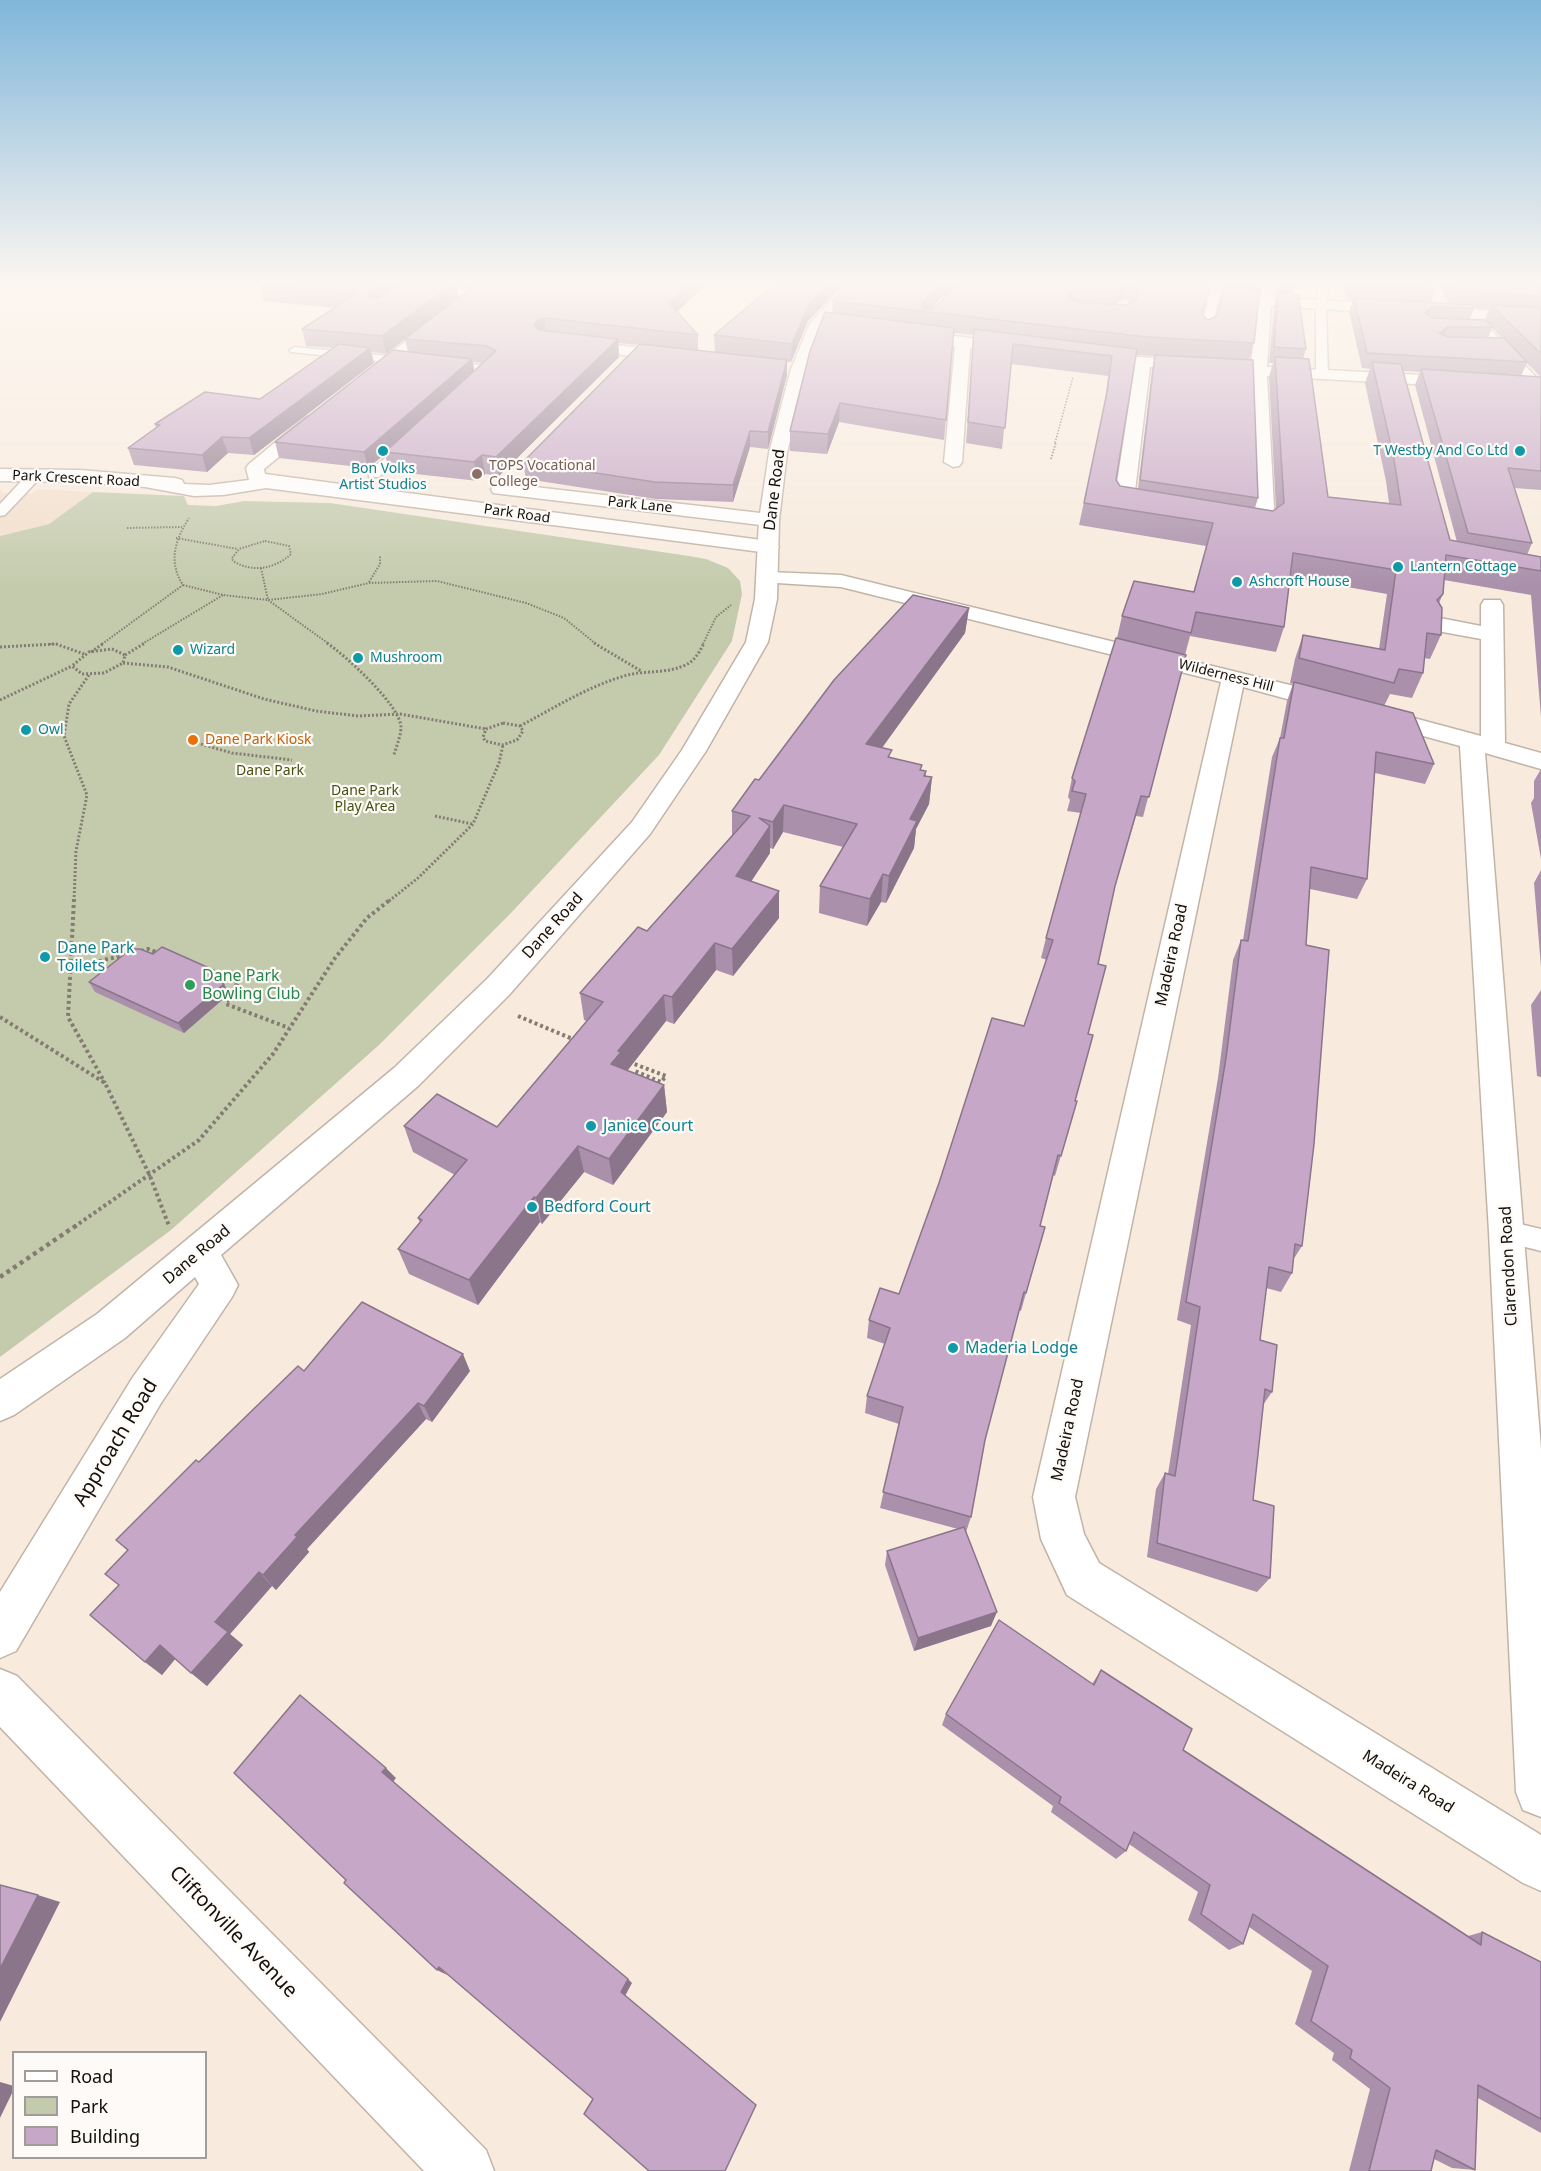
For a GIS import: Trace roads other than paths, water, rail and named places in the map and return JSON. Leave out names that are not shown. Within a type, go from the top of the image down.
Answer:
[{"type":"street","points":[[355,388],[359,385]]},
{"type":"street","name":"Dane Road","points":[[0,1402],[111,1326],[201,1253],[440,1047],[498,987],[641,828],[694,750],[757,642],[767,588],[769,533],[778,453],[795,385]]},
{"type":"street","points":[[953,462],[959,385]]},
{"type":"street","points":[[1140,385],[1124,503],[1171,511]]},
{"type":"street","points":[[1218,519],[1264,526],[1260,385]]},
{"type":"street","points":[[1405,385],[1408,399]]},
{"type":"street","points":[[1511,385],[1540,387]]},
{"type":"street","points":[[260,471],[327,410]]},
{"type":"street","points":[[260,471],[283,464]]},
{"type":"street","name":"Park Road","points":[[260,471],[769,533]]},
{"type":"street","name":"Park Crescent Road","points":[[152,484],[171,490],[237,489],[260,471]]},
{"type":"street","name":"Park Crescent Road","points":[[0,475],[188,484],[260,471]]},
{"type":"street","points":[[351,472],[398,477]]},
{"type":"street","points":[[503,489],[519,472]]},
{"type":"street","name":"Park Lane","points":[[479,486],[769,533]]},
{"type":"street","name":"Wilderness Hill","points":[[767,588],[841,580],[1233,679],[1541,761]]},
{"type":"street","name":"Clarendon Road","points":[[1492,606],[1483,744],[1507,1232],[1541,1792]]},
{"type":"street","points":[[1440,625],[1491,634]]},
{"type":"street","name":"Madeira Road","points":[[1233,679],[1054,1497],[1063,1539],[1083,1580],[1541,1865]]},
{"type":"street","name":"Approach Road","points":[[0,1635],[147,1390],[219,1285],[201,1253]]},
{"type":"street","name":"Cliftonville Avenue","points":[[0,1693],[465,2171]]},
{"type":"lane","points":[[465,392],[472,385]]},
{"type":"lane","points":[[374,474],[416,437]]},
{"type":"lane","points":[[0,512],[35,475]]},
{"type":"lane","points":[[1507,1232],[1541,1240]]},
{"type":"place","name":"Bon Volks Artist Studios","points":[[383,451]]},
{"type":"place","name":"T Westby And Co Ltd","points":[[1520,451]]},
{"type":"place","name":"TOPS Vocational College","points":[[477,474]]},
{"type":"place","name":"Lantern Cottage","points":[[1398,567]]},
{"type":"place","name":"Ashcroft House","points":[[1237,582]]},
{"type":"place","name":"Wizard","points":[[178,650]]},
{"type":"place","name":"Mushroom","points":[[358,658]]},
{"type":"place","name":"Owl","points":[[26,730]]},
{"type":"place","name":"Dane Park Kiosk","points":[[193,740]]},
{"type":"place","name":"Dane Park Toilets","points":[[45,957]]},
{"type":"place","name":"Dane Park Bowling Club","points":[[190,985]]},
{"type":"place","name":"Janice Court","points":[[591,1126]]},
{"type":"place","name":"Bedford Court","points":[[532,1207]]},
{"type":"place","name":"Maderia Lodge","points":[[953,1348]]},
{"type":"park label","name":"Dane Park","points":[[270,771]]},
{"type":"park label","name":"Dane Park Play Area","points":[[365,800]]}]
